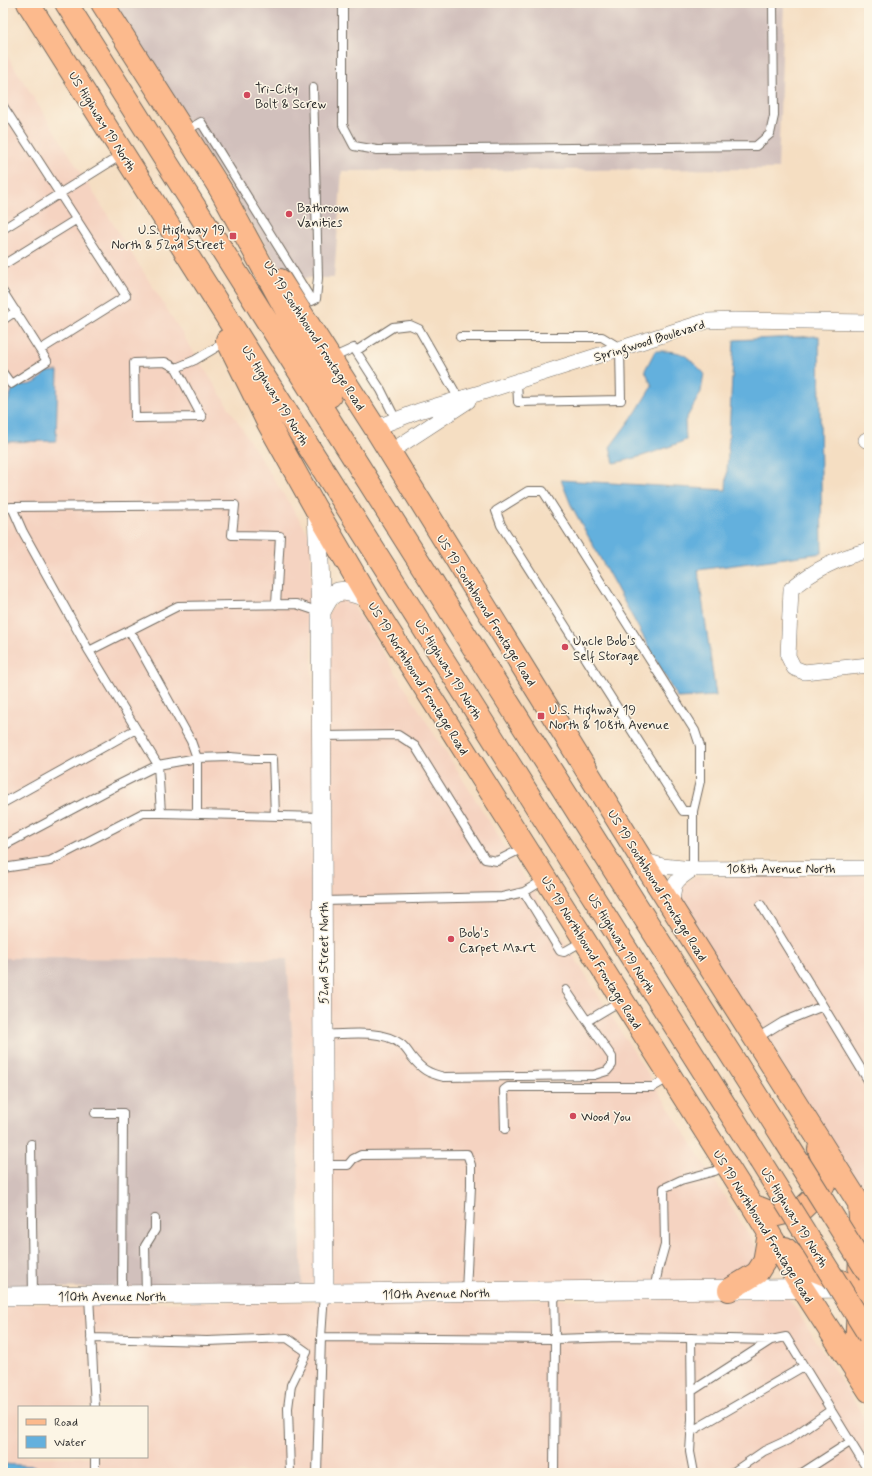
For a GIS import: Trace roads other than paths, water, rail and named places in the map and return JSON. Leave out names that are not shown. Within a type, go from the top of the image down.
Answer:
[{"type":"main road","name":"US Highway 19 North","points":[[28,3],[869,1335]]},
{"type":"main road","points":[[66,3],[786,1142],[866,1286]]},
{"type":"main road","name":"US 19 Southbound Frontage Road","points":[[102,3],[184,132],[221,178],[331,359],[376,428],[642,860],[864,1211]]},
{"type":"main road","points":[[221,178],[382,503]]},
{"type":"main road","name":"US 19 Northbound Frontage Road","points":[[176,237],[268,423],[368,598],[671,1076],[803,1289],[865,1384]]},
{"type":"main road","points":[[752,1205],[778,1216],[802,1209],[820,1192],[825,1182],[824,1164],[813,1129]]},
{"type":"main road","points":[[864,1211],[861,1232],[866,1286],[856,1351],[865,1384]]},
{"type":"main road","points":[[769,1233],[804,1266],[866,1286]]},
{"type":"main road","points":[[729,1290],[757,1273],[764,1262],[769,1233]]},
{"type":"street","name":"Springwood Boulevard","points":[[376,428],[419,410],[483,392],[707,321],[869,322]]},
{"type":"street","name":"Springwood Boulevard","points":[[390,452],[483,392]]},
{"type":"street","name":"52nd Street North","points":[[317,511],[321,612],[324,1294]]},
{"type":"street","points":[[869,550],[843,557],[804,578],[791,589],[788,656],[794,668],[804,672],[869,665]]},
{"type":"street","points":[[321,612],[329,597],[337,592],[348,591],[368,598]]},
{"type":"street","name":"108th Avenue North","points":[[642,860],[662,866],[693,869],[869,868]]},
{"type":"street","points":[[672,907],[673,890],[678,878],[693,869]]},
{"type":"street","name":"110th Avenue North","points":[[3,1296],[654,1291],[803,1289],[866,1286]]},
{"type":"lane","points":[[342,3],[343,125],[354,146],[377,150],[756,146],[770,134],[774,116],[773,3]]},
{"type":"lane","points":[[221,178],[312,301],[316,299],[318,278],[314,88]]},
{"type":"lane","points":[[3,106],[126,296],[40,350]]},
{"type":"lane","points":[[3,229],[124,154]]},
{"type":"lane","points":[[3,265],[77,219]]},
{"type":"lane","points":[[3,292],[47,361],[11,384],[3,373]]},
{"type":"lane","points":[[3,320],[16,311]]},
{"type":"lane","points":[[356,351],[393,327],[410,325],[419,329],[459,399]]},
{"type":"lane","points":[[460,337],[602,337],[620,348],[621,400],[518,402],[517,381]]},
{"type":"lane","points":[[176,368],[195,360],[227,341]]},
{"type":"lane","points":[[331,359],[354,348],[381,390],[396,420]]},
{"type":"lane","points":[[165,362],[176,368],[202,417],[135,418],[134,363],[165,362]]},
{"type":"lane","points":[[693,810],[683,811],[502,525],[496,511],[528,491],[543,491],[695,731],[700,746],[700,781],[693,810],[693,869]]},
{"type":"lane","points":[[3,508],[235,505],[232,535],[280,536],[276,605]]},
{"type":"lane","points":[[12,507],[23,532],[89,651],[158,765],[161,813]]},
{"type":"lane","points":[[89,651],[178,606],[296,604],[321,612]]},
{"type":"lane","points":[[130,631],[191,741],[197,758],[197,814]]},
{"type":"lane","points":[[3,803],[136,729]]},
{"type":"lane","points":[[322,736],[398,735],[415,746],[485,859],[497,861],[526,847]]},
{"type":"lane","points":[[3,846],[158,765],[197,758],[230,757],[255,760],[273,760],[275,816]]},
{"type":"lane","points":[[3,868],[50,861],[143,813],[322,817]]},
{"type":"lane","points":[[322,901],[502,897],[524,892],[546,878]]},
{"type":"lane","points":[[524,892],[560,951],[564,952],[585,940]]},
{"type":"lane","points":[[761,905],[869,1082]]},
{"type":"lane","points":[[323,1035],[362,1034],[388,1037],[402,1045],[416,1062],[428,1073],[444,1077],[594,1075],[607,1071],[612,1065],[612,1057],[566,990]]},
{"type":"lane","points":[[587,1021],[622,999]]},
{"type":"lane","points":[[755,1039],[784,1022],[823,1006]]},
{"type":"lane","points":[[505,1129],[504,1090],[508,1087],[653,1087],[671,1076]]},
{"type":"lane","points":[[95,1112],[122,1113],[122,1296]]},
{"type":"lane","points":[[31,1144],[34,1296]]},
{"type":"lane","points":[[324,1165],[348,1165],[353,1159],[361,1155],[466,1154],[471,1165],[466,1293]]},
{"type":"lane","points":[[654,1291],[664,1245],[664,1188],[681,1180],[715,1171],[726,1164]]},
{"type":"lane","points":[[146,1295],[145,1246],[155,1230],[155,1219]]},
{"type":"lane","points":[[554,1292],[554,1473]]},
{"type":"lane","points":[[317,1473],[321,1337],[324,1294]]},
{"type":"lane","points":[[89,1296],[95,1406]]},
{"type":"lane","points":[[321,1337],[555,1339],[620,1337],[771,1340],[786,1337],[869,1472]]},
{"type":"lane","points":[[91,1338],[207,1340],[287,1338],[307,1352],[291,1384],[288,1408],[290,1473]]},
{"type":"lane","points":[[691,1338],[692,1391],[690,1452],[694,1473]]},
{"type":"lane","points":[[692,1391],[771,1340]]},
{"type":"lane","points":[[691,1434],[804,1366]]},
{"type":"lane","points":[[732,1473],[764,1451],[788,1440],[831,1410]]},
{"type":"lane","points":[[802,1473],[850,1442]]},
{"type":"lane","points":[[95,1458],[95,1473]]},
{"type":"water","points":[[819,336],[822,553],[698,570],[716,696],[677,698],[571,505],[561,480],[726,490],[734,340]]},
{"type":"water","points":[[655,351],[683,354],[704,373],[701,392],[685,421],[686,440],[632,459],[614,463],[610,447],[636,412],[652,386],[645,370]]},
{"type":"water","points":[[58,371],[56,441],[3,442],[3,415],[14,385],[32,384],[39,380],[46,372]]},
{"type":"water","points":[[3,1464],[35,1466],[35,1473],[3,1473]]},
{"type":"place","name":"Tri-City Bolt & Screw","points":[[247,95]]},
{"type":"place","name":"Bathroom Vanities","points":[[289,214]]},
{"type":"place","name":"U.S. Highway 19 North & 52nd Street","points":[[233,236]]},
{"type":"place","name":"Uncle Bob's Self Storage","points":[[565,647]]},
{"type":"place","name":"U.S. Highway 19 North & 108th Avenue","points":[[541,716]]},
{"type":"place","name":"Bob's Carpet Mart","points":[[451,939]]},
{"type":"place","name":"Wood You","points":[[573,1116]]}]
